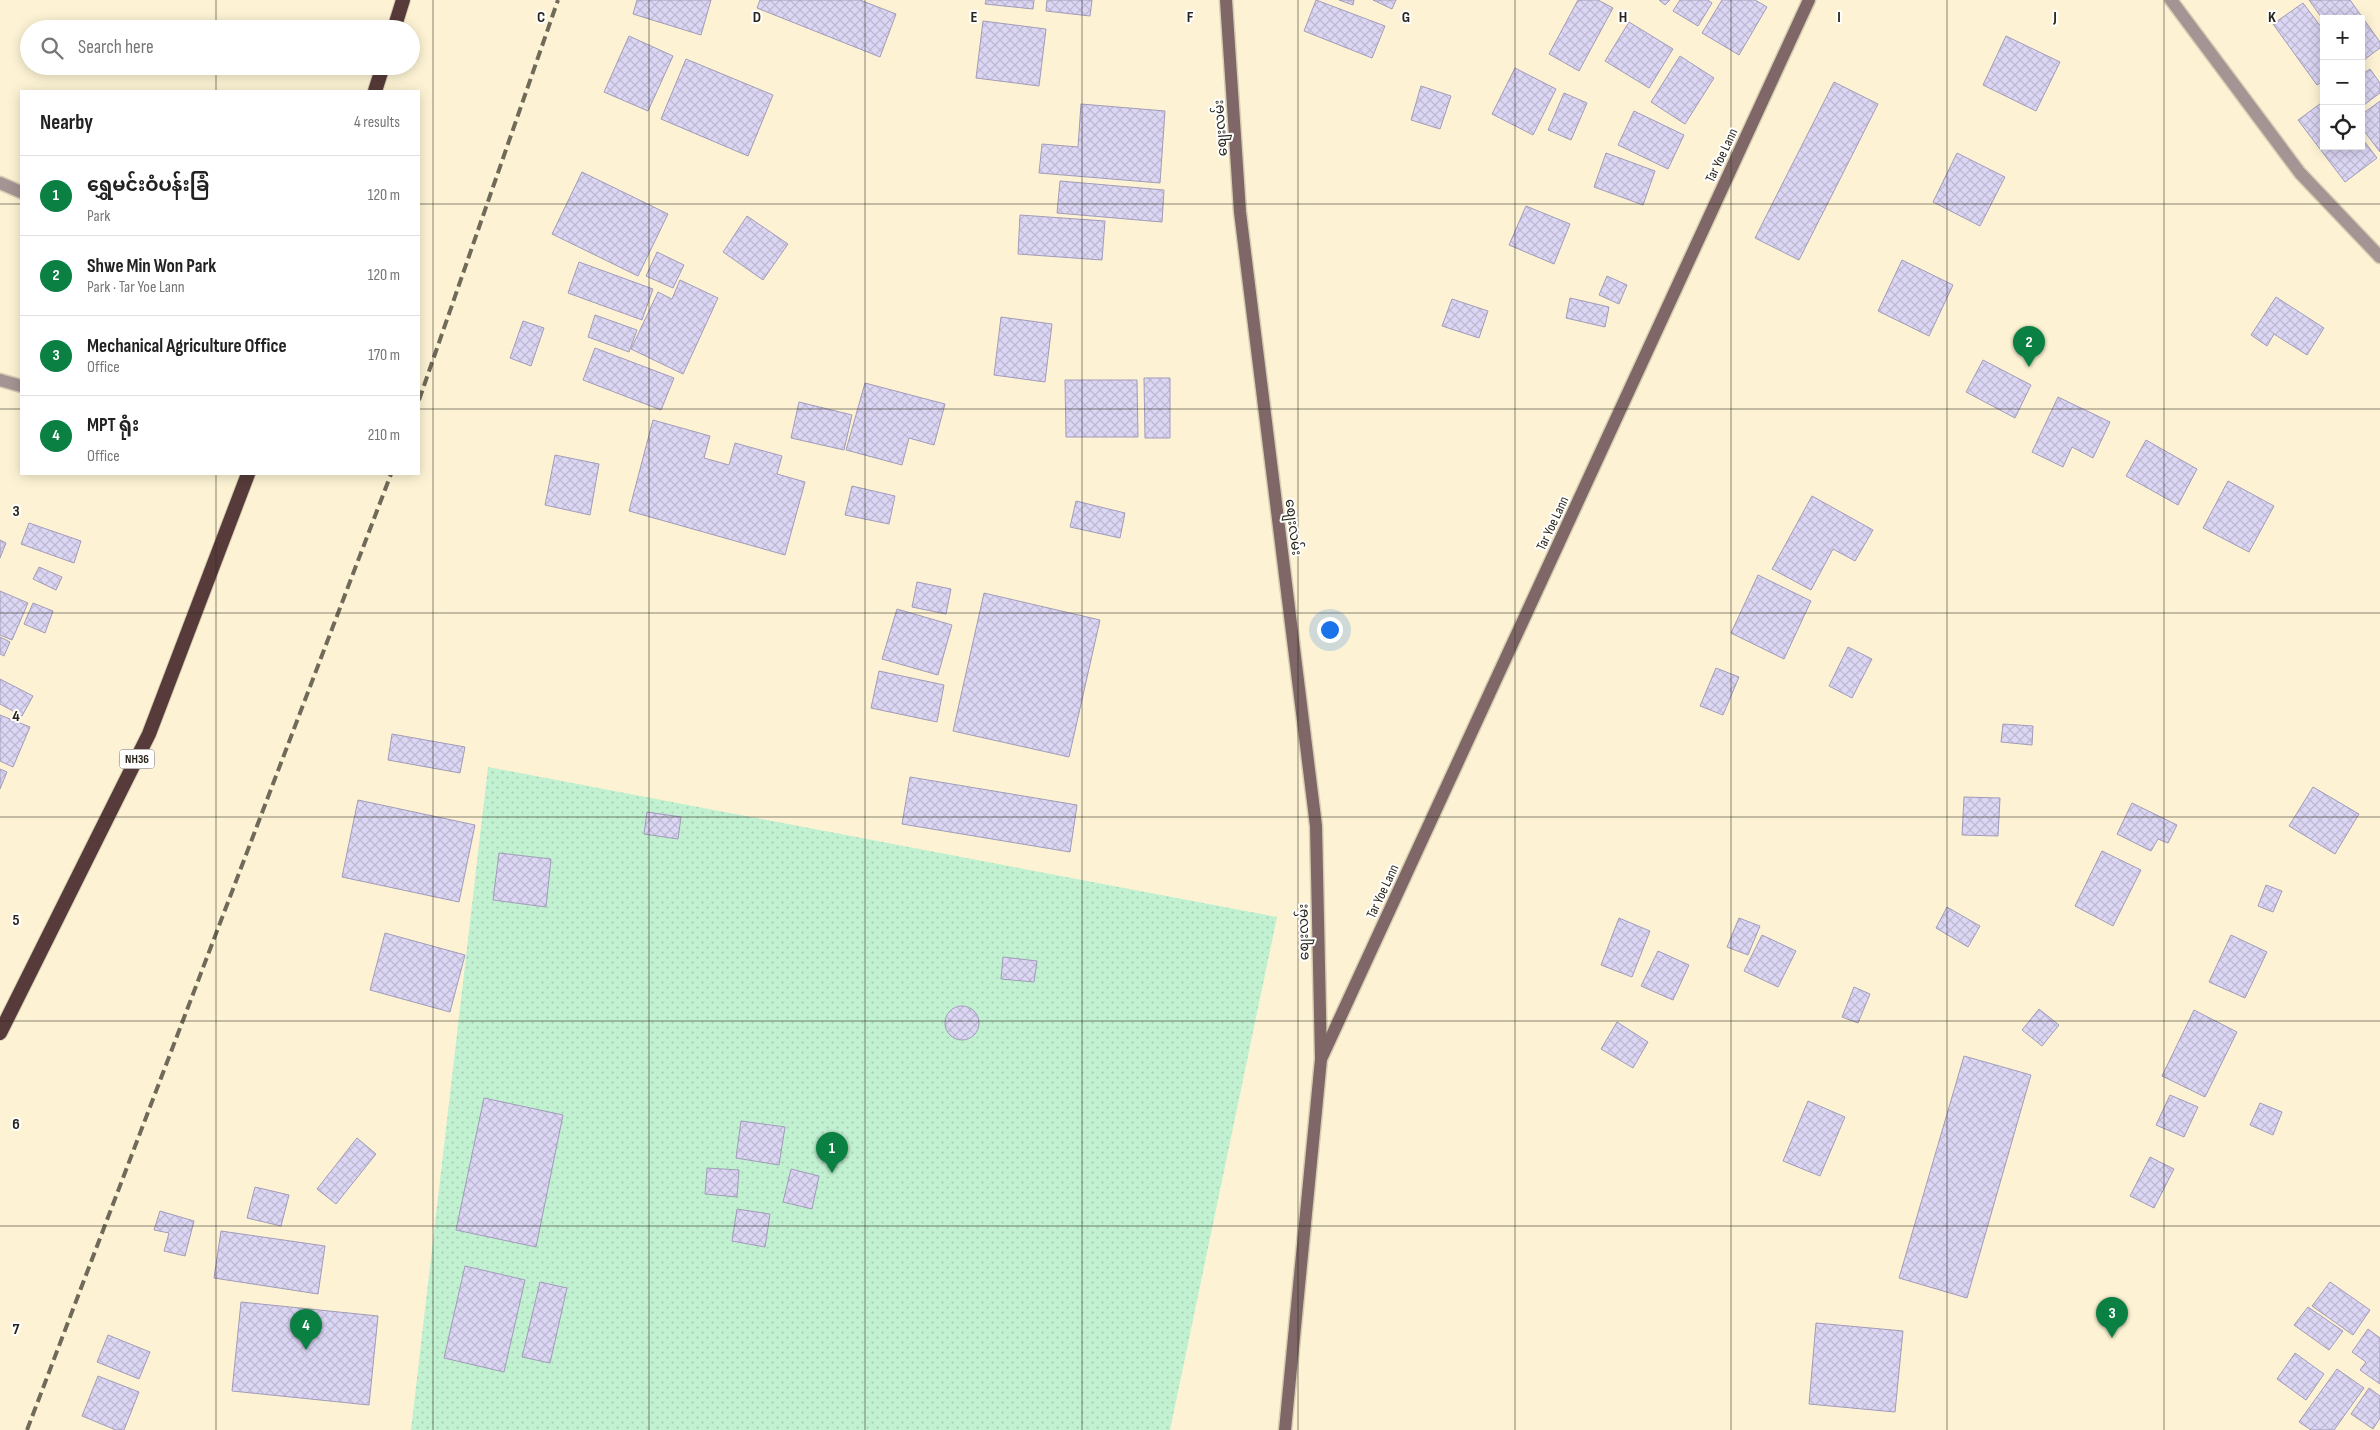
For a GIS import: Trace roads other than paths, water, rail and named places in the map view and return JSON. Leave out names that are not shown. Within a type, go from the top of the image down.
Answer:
[{"type":"highway","points":[[397,20],[403,0]]},
{"type":"highway","points":[[376,90],[380,75]]},
{"type":"highway","name":"NH36","points":[[0,1033],[149,734],[248,475]]},
{"type":"main road","name":"စျေးလမ်း","points":[[1226,0],[1240,212],[1316,826],[1321,1059]]},
{"type":"main road","name":"Tar Yoe Lann","points":[[1321,1059],[1809,0]]},
{"type":"main road","points":[[1284,1430],[1321,1059]]},
{"type":"street","points":[[2171,0],[2300,173],[2380,257]]},
{"type":"street","points":[[0,183],[20,192]]},
{"type":"street","points":[[0,380],[20,386]]},
{"type":"railway","points":[[420,397],[558,0]]},
{"type":"railway","points":[[27,1430],[391,475]]},
{"type":"place","name":"Shwe Min Won Park","points":[[2029,367]]},
{"type":"place","name":"ရွှေမင်းဝံပန်းခြံ","points":[[832,1173]]},
{"type":"place","name":"Mechanical Agriculture Office","points":[[2112,1338]]},
{"type":"place","name":"MPT ရုံး","points":[[306,1350]]}]
